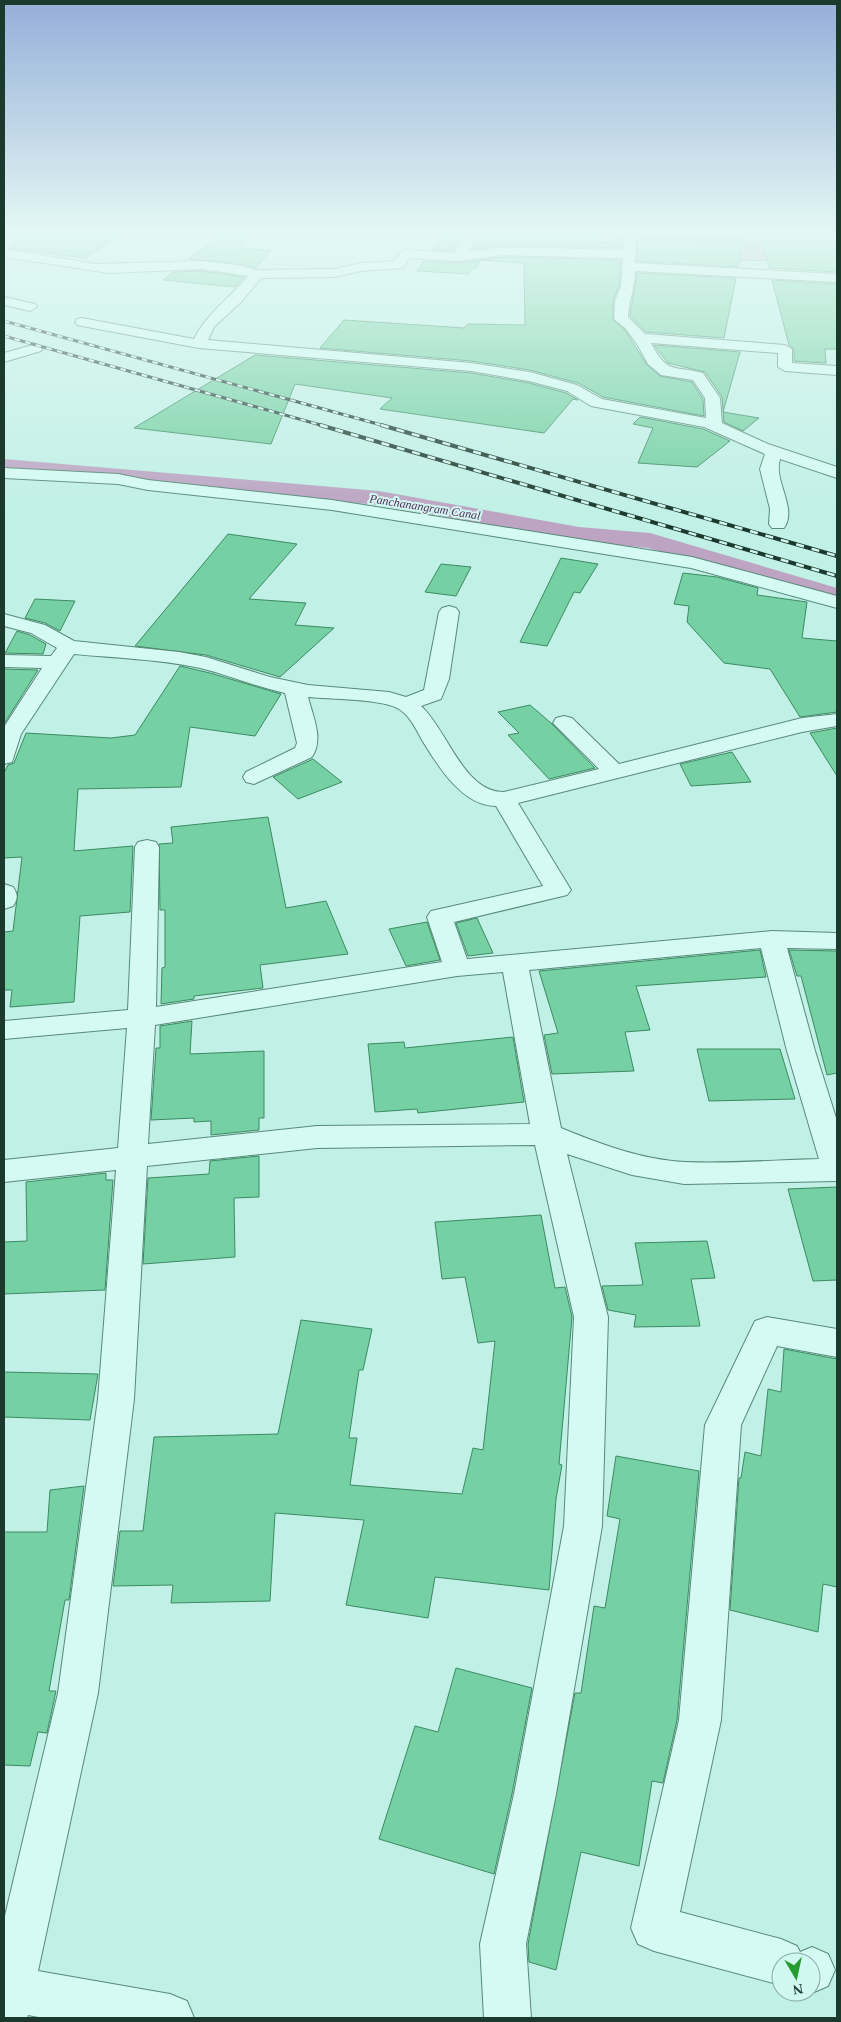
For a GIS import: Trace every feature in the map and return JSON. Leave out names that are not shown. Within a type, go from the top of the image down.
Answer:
[{"type":"street","points":[[100,325],[199,344],[461,366],[530,377],[572,388],[597,403],[714,425],[774,452],[837,473]]},
{"type":"street","points":[[199,344],[208,325]]},
{"type":"street","points":[[630,325],[653,361],[666,372],[698,376],[710,389],[715,410],[714,425]]},
{"type":"street","points":[[640,338],[785,349],[785,367],[837,370]]},
{"type":"street","points":[[4,358],[36,348],[12,341]]},
{"type":"street","points":[[774,452],[768,468],[779,509],[778,524]]},
{"type":"street","points":[[4,473],[118,479],[148,485],[332,505],[692,563],[837,602]]},
{"type":"street","points":[[406,704],[433,694],[438,679],[449,612]]},
{"type":"street","points":[[4,620],[37,628],[61,641],[62,655],[10,734],[4,757]]},
{"type":"street","points":[[4,661],[62,655],[188,660],[206,663],[266,684],[389,698],[406,704],[417,714],[440,751],[473,791],[488,799],[504,799],[802,725],[837,720]]},
{"type":"street","points":[[254,776],[304,752],[308,743],[295,688]]},
{"type":"street","points":[[564,723],[614,771]]},
{"type":"street","points":[[457,968],[440,917],[558,890],[504,799]]},
{"type":"street","points":[[148,847],[142,1018],[131,1156],[116,1399],[78,1693],[8,2004],[170,2018]]},
{"type":"street","points":[[4,892],[4,901]]},
{"type":"street","points":[[4,1030],[142,1018],[457,968],[772,938],[837,941]]},
{"type":"street","points":[[4,1171],[317,1137],[547,1134],[588,1151],[632,1164],[684,1173],[837,1169],[801,1051],[772,938]]},
{"type":"street","points":[[507,2018],[503,1944],[535,1794],[583,1526],[591,1317],[547,1134],[514,962]]},
{"type":"street","points":[[771,1959],[654,1928],[700,1720],[723,1425],[767,1331],[837,1343]]},
{"type":"building","points":[[339,325],[424,325],[464,328],[467,325],[619,325],[625,330],[647,365],[660,376],[692,382],[703,399],[704,416],[603,397],[578,383],[530,370],[471,361],[320,348]]},
{"type":"building","points":[[639,325],[727,325],[724,338],[646,332]]},
{"type":"building","points":[[784,325],[837,325],[837,349],[825,349],[826,363],[794,361],[794,349],[789,345]]},
{"type":"building","points":[[654,345],[740,352],[723,411],[722,397],[705,372],[668,363]]},
{"type":"building","points":[[255,355],[471,373],[529,383],[566,393],[578,400],[573,399],[544,433],[380,409],[392,398],[295,384],[271,444],[134,428]]},
{"type":"building","points":[[723,412],[759,418],[743,431],[724,422]]},
{"type":"building","points":[[640,417],[703,429],[730,441],[697,467],[638,463],[653,428],[633,424]]},
{"type":"building","points":[[228,534],[297,544],[249,599],[306,603],[295,625],[334,628],[280,677],[206,655],[135,646]]},
{"type":"building","points":[[561,558],[598,564],[580,593],[574,592],[547,646],[520,642]]},
{"type":"building","points":[[441,564],[471,567],[456,596],[425,592]]},
{"type":"building","points":[[683,573],[717,577],[758,588],[757,595],[807,602],[802,638],[837,641],[837,712],[800,717],[770,669],[724,663],[687,622],[689,606],[674,604]]},
{"type":"building","points":[[35,599],[75,601],[60,631],[45,623],[25,618]]},
{"type":"building","points":[[17,631],[30,635],[46,644],[43,654],[5,653]]},
{"type":"building","points":[[180,666],[281,694],[255,736],[190,727],[181,787],[78,789],[74,851],[133,846],[130,912],[80,916],[74,1002],[10,1007],[12,990],[4,990],[4,932],[13,931],[22,857],[4,858],[4,773],[8,765],[14,763],[26,733],[111,738],[135,735]]},
{"type":"building","points":[[4,669],[38,670],[4,724]]},
{"type":"building","points":[[530,705],[551,723],[595,768],[549,779],[508,735],[519,733],[498,712]]},
{"type":"building","points":[[837,728],[837,776],[810,733]]},
{"type":"building","points":[[732,752],[751,782],[691,786],[680,764]]},
{"type":"building","points":[[313,759],[342,782],[298,799],[273,777]]},
{"type":"building","points":[[268,817],[286,908],[326,901],[348,954],[260,965],[263,988],[194,996],[194,999],[161,1004],[162,968],[165,967],[165,910],[160,910],[159,844],[173,843],[171,827]]},
{"type":"building","points":[[477,918],[493,953],[468,956],[456,923]]},
{"type":"building","points":[[427,922],[440,960],[406,966],[389,929]]},
{"type":"building","points":[[760,950],[766,977],[636,986],[650,1030],[625,1032],[634,1071],[552,1074],[544,1035],[558,1033],[539,971]]},
{"type":"building","points":[[789,950],[837,951],[837,1073],[827,1075],[801,976],[797,976]]},
{"type":"building","points":[[192,1021],[190,1054],[264,1051],[264,1118],[259,1118],[259,1130],[211,1135],[211,1121],[194,1122],[194,1118],[151,1120],[156,1048],[160,1048],[160,1026]]},
{"type":"building","points":[[513,1037],[524,1102],[418,1113],[417,1109],[375,1112],[368,1044],[404,1042],[405,1048]]},
{"type":"building","points":[[697,1049],[780,1049],[795,1099],[709,1101]]},
{"type":"building","points":[[259,1156],[259,1197],[234,1198],[235,1257],[143,1264],[148,1178],[209,1174],[210,1161]]},
{"type":"building","points":[[106,1173],[106,1180],[113,1180],[105,1290],[4,1294],[4,1242],[27,1241],[26,1182]]},
{"type":"building","points":[[837,1187],[837,1280],[813,1281],[788,1189]]},
{"type":"building","points":[[541,1215],[555,1288],[565,1287],[572,1317],[559,1464],[562,1465],[556,1499],[549,1590],[435,1577],[428,1618],[346,1605],[364,1520],[275,1513],[270,1601],[171,1603],[173,1585],[113,1586],[120,1531],[143,1531],[154,1437],[278,1434],[301,1320],[372,1329],[363,1370],[359,1370],[349,1438],[357,1438],[350,1485],[462,1494],[473,1448],[483,1450],[495,1341],[478,1343],[465,1277],[442,1279],[435,1222]]},
{"type":"building","points":[[707,1241],[715,1278],[691,1279],[700,1326],[634,1327],[636,1315],[608,1310],[602,1286],[643,1285],[635,1243]]},
{"type":"building","points":[[784,1349],[837,1359],[837,1587],[823,1584],[818,1632],[730,1610],[739,1478],[741,1478],[745,1452],[761,1456],[768,1389],[781,1392]]},
{"type":"building","points":[[4,1372],[98,1374],[90,1420],[4,1417]]},
{"type":"building","points":[[616,1456],[699,1471],[677,1720],[663,1783],[652,1781],[639,1866],[581,1852],[556,1970],[529,1962],[528,1944],[575,1693],[581,1693],[594,1606],[605,1608],[620,1519],[607,1516]]},
{"type":"building","points":[[84,1486],[69,1600],[65,1600],[49,1691],[56,1691],[47,1733],[38,1732],[30,1766],[4,1765],[4,1532],[47,1532],[50,1490]]},
{"type":"building","points":[[456,1668],[532,1688],[512,1794],[494,1874],[379,1839],[415,1726],[438,1732]]},
{"type":"waterway","name":"Panchanangram Canal","points":[[4,466],[188,480],[379,498],[579,534],[650,541],[837,596]]},
{"type":"railway","points":[[20,325],[385,426]]},
{"type":"railway","points":[[4,336],[324,426]]},
{"type":"railway","points":[[320,425],[837,576]]},
{"type":"railway","points":[[381,425],[837,556]]}]
